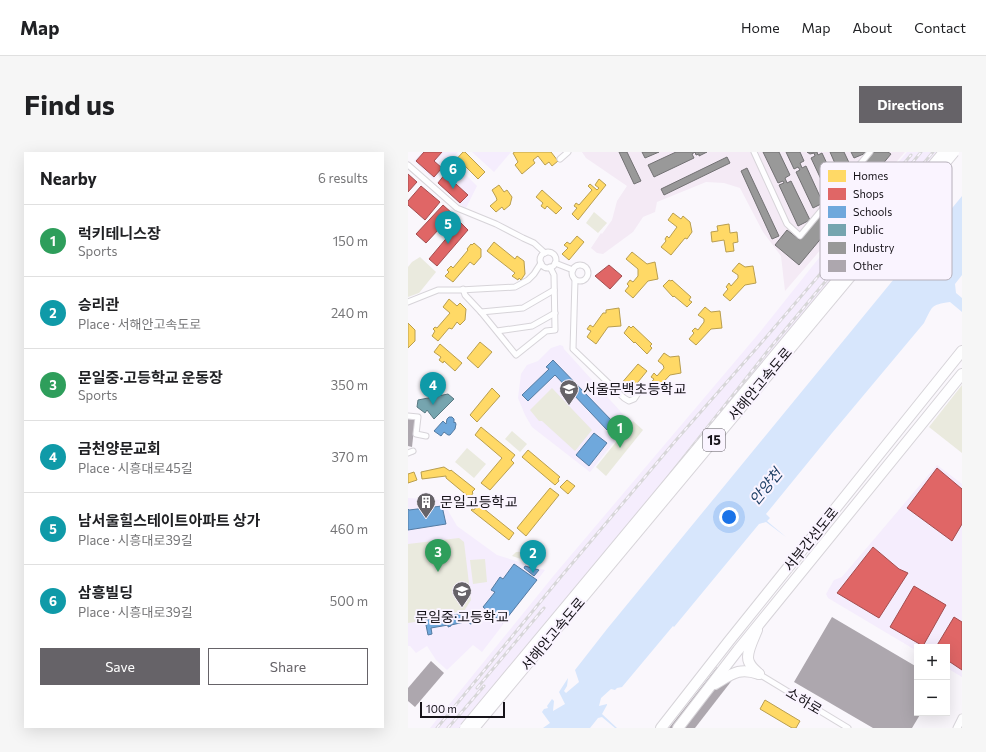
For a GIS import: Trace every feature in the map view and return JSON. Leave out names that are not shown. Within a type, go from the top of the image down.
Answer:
[{"type":"highway","name":"서해안고속도로","points":[[936,162],[944,152]]},
{"type":"highway","name":"서해안고속도로","points":[[946,162],[954,152]]},
{"type":"highway","name":"서해안고속도로","points":[[465,728],[838,280]]},
{"type":"highway","name":"서해안고속도로","points":[[474,728],[847,280]]},
{"type":"highway","name":"서부간선도로","points":[[661,728],[729,640],[962,351]]},
{"type":"highway","name":"서부간선도로","points":[[678,728],[960,374]]},
{"type":"highway","points":[[759,674],[750,664],[748,653],[760,624]]},
{"type":"highway","points":[[710,687],[739,671],[750,671],[759,674]]},
{"type":"main road","points":[[957,728],[962,718]]},
{"type":"street","points":[[560,159],[568,152]]},
{"type":"street","points":[[754,152],[787,224],[800,236],[820,212]]},
{"type":"street","points":[[862,162],[870,152]]},
{"type":"street","points":[[408,165],[457,208],[496,224],[534,243],[545,253],[549,252],[553,254],[555,263]]},
{"type":"street","points":[[408,302],[438,290],[515,287],[528,280],[534,274],[541,263],[541,257],[545,253]]},
{"type":"street","points":[[541,263],[546,267],[550,267]]},
{"type":"street","points":[[550,267],[555,263]]},
{"type":"street","points":[[555,263],[573,270]]},
{"type":"street","points":[[575,297],[579,286],[586,280],[589,274],[586,267],[582,265],[578,265],[573,270],[572,276],[575,280],[573,349],[624,398],[629,401],[638,393]]},
{"type":"street","points":[[463,289],[465,295],[516,355],[546,331],[555,330],[554,275],[550,267]]},
{"type":"street","points":[[575,280],[580,282],[586,280]]},
{"type":"street","points":[[481,312],[523,308],[554,290]]},
{"type":"street","points":[[497,331],[532,326],[555,313]]},
{"type":"street","points":[[408,416],[418,417],[416,434],[426,436]]},
{"type":"street","name":"소하로","points":[[759,674],[848,728]]},
{"type":"shaded area","points":[[422,152],[458,152],[434,180],[414,161]]},
{"type":"shaded area","points":[[472,152],[511,152],[494,172]]},
{"type":"shaded area","points":[[582,152],[905,152],[896,162],[820,162],[820,250],[785,291],[781,256],[763,232],[740,188],[724,183],[706,182],[657,202],[655,212],[643,217],[633,232],[603,254],[597,253],[591,248],[612,220],[617,201],[627,186],[586,158]]},
{"type":"shaded area","points":[[907,152],[939,152],[931,162],[898,162]]},
{"type":"shaded area","points":[[449,169],[457,175],[463,172],[477,186],[466,208],[463,207],[437,182]]},
{"type":"shaded area","points":[[594,212],[607,223],[598,233],[586,223]]},
{"type":"shaded area","points":[[420,257],[436,272],[419,293],[408,297],[408,267],[412,262]]},
{"type":"shaded area","points":[[820,257],[820,280],[834,280],[468,728],[430,728],[555,574],[760,332]]},
{"type":"shaded area","name":"서울문백초등학교","points":[[560,345],[563,346],[564,349],[630,422],[590,472],[532,427],[518,398],[521,374],[527,365],[538,361],[551,348]]},
{"type":"shaded area","points":[[962,385],[962,453],[929,427]]},
{"type":"shaded area","points":[[552,388],[592,430],[575,451],[542,421],[539,421],[530,410]]},
{"type":"shaded area","points":[[633,421],[643,430],[606,476],[596,467]]},
{"type":"shaded area","points":[[512,431],[527,444],[520,452],[505,439]]},
{"type":"shaded area","points":[[467,448],[486,464],[474,478],[455,462]]},
{"type":"shaded area","points":[[937,465],[962,484],[962,677],[950,670],[950,644],[914,644],[914,649],[828,598],[826,594],[834,580],[842,577]]},
{"type":"shaded area","name":"문일중·고등학교","points":[[408,498],[442,500],[457,526],[497,555],[545,570],[482,652],[473,645],[447,670],[436,660],[427,646],[416,653],[410,646],[408,646]]},
{"type":"shaded area","points":[[459,538],[464,542],[471,600],[464,611],[421,618],[422,621],[408,623],[408,544]]},
{"type":"shaded area","points":[[538,547],[543,551],[533,563],[512,556],[516,552],[534,551]]},
{"type":"shaded area","points":[[485,559],[487,582],[473,584],[470,560]]},
{"type":"water","name":"안양천","points":[[962,196],[962,275],[955,284],[956,293],[962,298],[962,312],[950,302],[935,305],[933,307],[924,323],[766,514],[770,518],[767,521],[786,537],[766,522],[759,524],[674,627],[673,626],[622,687],[615,690],[611,689],[601,698],[599,706],[607,704],[602,714],[617,728],[602,717],[598,718],[590,728],[543,728],[550,723],[542,712],[544,709],[548,708],[547,706],[552,699],[554,701],[553,711],[565,704],[559,692],[568,678],[567,686],[564,691],[566,693],[579,682],[575,670],[607,629],[893,280],[952,280],[952,208]]},
{"type":"building: Homes","points":[[463,152],[465,152],[485,172],[478,179],[464,165],[459,170],[452,164]]},
{"type":"building: Homes","points":[[551,152],[558,161],[552,166],[549,162],[545,165],[538,156],[533,160],[535,163],[522,174],[515,165],[518,162],[513,153]]},
{"type":"building: Homes","points":[[599,179],[606,185],[578,220],[572,214],[577,208],[574,206],[576,203],[579,205],[592,190],[588,186],[590,184],[597,190],[599,188],[595,185]]},
{"type":"building: Homes","points":[[499,185],[504,192],[507,190],[512,197],[510,205],[504,210],[502,207],[496,212],[490,206],[497,200],[492,190]]},
{"type":"building: Homes","points":[[542,190],[562,208],[556,214],[547,206],[545,209],[541,206],[543,203],[536,197]]},
{"type":"building: Homes","points":[[673,213],[681,219],[683,216],[690,222],[692,232],[671,255],[661,247],[666,241],[665,239],[667,236],[669,238],[677,227],[668,220]]},
{"type":"building: Homes","points":[[729,224],[730,233],[737,232],[738,242],[733,243],[734,251],[726,252],[724,240],[712,242],[711,232],[718,231],[717,226]]},
{"type":"building: Homes","points":[[577,236],[584,242],[569,260],[562,254],[568,248],[564,245],[567,242],[570,244]]},
{"type":"building: Homes","points":[[494,242],[515,259],[517,256],[524,261],[525,274],[521,280],[519,278],[518,280],[512,276],[515,273],[487,251]]},
{"type":"building: Homes","points":[[474,243],[481,249],[481,257],[474,265],[470,262],[453,282],[445,276],[449,272],[447,270],[451,266],[453,268],[471,244],[472,245]]},
{"type":"building: Homes","points":[[632,252],[647,264],[655,262],[658,279],[648,281],[633,298],[625,291],[629,286],[627,284],[630,280],[633,282],[638,276],[638,269],[626,259]]},
{"type":"building: Homes","points":[[739,263],[745,267],[753,266],[756,283],[745,285],[730,301],[723,295],[728,289],[726,287],[729,283],[731,286],[738,278],[738,275],[732,271]]},
{"type":"building: Homes","points":[[669,280],[672,280],[691,297],[689,300],[692,302],[687,307],[674,296],[673,297],[663,286]]},
{"type":"building: Homes","points":[[449,299],[457,306],[460,303],[466,309],[465,320],[460,325],[457,322],[452,329],[449,328],[438,341],[432,336],[435,331],[433,329],[435,327],[437,328],[450,313],[443,307]]},
{"type":"building: Homes","points":[[705,307],[711,312],[720,311],[722,328],[711,329],[696,345],[689,339],[694,333],[692,331],[695,328],[698,330],[704,322],[704,319],[698,315]]},
{"type":"building: Homes","points":[[619,308],[621,326],[608,327],[596,344],[587,337],[591,331],[587,329],[590,325],[593,327],[603,313],[606,313],[606,310]]},
{"type":"building: Homes","points":[[408,323],[415,330],[415,341],[408,348]]},
{"type":"building: Homes","points":[[629,326],[631,328],[633,326],[652,344],[650,346],[652,348],[647,354],[624,333]]},
{"type":"building: Homes","points":[[480,342],[492,352],[478,368],[467,358]]},
{"type":"building: Homes","points":[[440,344],[462,363],[455,371],[444,361],[443,363],[439,360],[441,357],[434,352]]},
{"type":"building: Homes","points":[[664,353],[670,357],[679,356],[681,373],[670,375],[655,391],[649,385],[654,379],[651,377],[654,373],[657,376],[664,368],[658,361]]},
{"type":"building: Homes","points":[[638,364],[647,371],[629,393],[620,385]]},
{"type":"building: Homes","points":[[492,388],[500,396],[477,422],[470,415]]},
{"type":"building: Homes","points":[[481,427],[515,455],[511,460],[514,463],[490,490],[481,483],[502,458],[475,435]]},
{"type":"building: Homes","points":[[528,450],[560,477],[558,479],[559,481],[555,485],[522,457]]},
{"type":"building: Homes","points":[[444,467],[450,471],[451,470],[475,489],[470,498],[446,478],[446,476],[422,479],[421,472]]},
{"type":"building: Homes","points":[[414,472],[417,480],[408,483],[408,474]]},
{"type":"building: Homes","points":[[567,480],[575,486],[568,494],[560,487]]},
{"type":"building: Homes","points":[[550,488],[559,495],[526,536],[517,528]]},
{"type":"building: Homes","points":[[478,504],[514,533],[509,540],[471,510],[474,510]]},
{"type":"building: Homes","points":[[765,700],[800,721],[796,728],[792,728],[760,709]]},
{"type":"building: Shops","points":[[424,152],[442,152],[434,161],[442,168],[434,177],[416,161]]},
{"type":"building: Shops","points":[[408,174],[417,182],[408,192]]},
{"type":"building: Shops","points":[[445,174],[468,195],[460,203],[438,183]]},
{"type":"building: Shops","points":[[421,186],[440,202],[425,220],[408,205],[408,201]]},
{"type":"building: Shops","points":[[443,205],[453,214],[426,243],[416,234]]},
{"type":"building: Shops","points":[[460,222],[468,230],[437,266],[429,259]]},
{"type":"building: Shops","points":[[609,265],[622,276],[610,289],[595,276]]},
{"type":"building: Shops","points":[[937,468],[962,489],[962,524],[952,541],[907,508]]},
{"type":"building: Shops","points":[[873,547],[899,569],[908,573],[879,618],[837,593]]},
{"type":"building: Shops","points":[[914,586],[946,605],[924,644],[920,644],[890,627]]},
{"type":"building: Shops","points":[[954,617],[962,622],[962,670],[950,662],[950,644],[938,644]]},
{"type":"building: Schools","points":[[553,360],[614,423],[607,430],[555,375],[528,401],[522,395],[549,369],[546,367]]},
{"type":"building: Schools","points":[[449,417],[454,419],[454,423],[455,422],[456,424],[455,429],[450,435],[444,432],[441,436],[434,431],[443,421],[446,424]]},
{"type":"building: Schools","points":[[594,433],[607,443],[589,466],[576,455]]},
{"type":"building: Schools","name":"문일고등학교","points":[[442,506],[446,524],[408,530],[408,509]]},
{"type":"building: Schools","points":[[514,564],[537,580],[503,623],[483,607],[495,592],[491,590],[500,577],[503,579]]},
{"type":"building: Schools","points":[[525,566],[539,570],[534,576],[524,568]]},
{"type":"building: Schools","points":[[476,611],[478,622],[470,624],[469,621],[448,627],[448,625],[431,628],[432,634],[428,635],[425,620]]},
{"type":"building: Public","points":[[448,394],[454,399],[434,419],[427,410],[425,413],[417,407],[418,400]]},
{"type":"building: Industry","points":[[619,152],[627,152],[641,181],[634,184]]},
{"type":"building: Industry","points":[[642,152],[659,152],[645,158]]},
{"type":"building: Industry","points":[[676,152],[695,152],[692,154],[694,158],[654,177],[648,165]]},
{"type":"building: Industry","points":[[695,152],[707,152],[699,156],[699,154],[696,155]]},
{"type":"building: Industry","points":[[763,152],[779,152],[790,175],[785,178],[787,183],[791,181],[810,220],[798,226],[779,185],[784,183],[783,181],[778,183]]},
{"type":"building: Industry","points":[[786,152],[800,152],[804,161],[800,163],[802,168],[806,166],[820,196],[820,204],[813,208],[796,172],[800,170],[798,167],[794,169]]},
{"type":"building: Industry","points":[[807,152],[817,152],[818,155],[822,153],[826,162],[820,162],[820,177],[811,158],[815,156],[814,153],[810,154]]},
{"type":"building: Industry","points":[[830,152],[844,152],[849,162],[834,162]]},
{"type":"building: Industry","points":[[851,152],[865,152],[866,153],[854,158]]},
{"type":"building: Industry","points":[[873,152],[888,152],[891,154],[884,162],[865,162]]},
{"type":"building: Industry","points":[[727,157],[730,163],[664,195],[661,189]]},
{"type":"building: Industry","points":[[747,168],[779,236],[772,239],[741,171]]},
{"type":"building: Industry","points":[[820,216],[820,240],[799,265],[775,245],[787,230],[800,240]]},
{"type":"building: Other","points":[[408,419],[415,420],[412,447],[408,446]]},
{"type":"building: Other","points":[[832,617],[914,665],[914,716],[919,716],[912,728],[873,728],[794,682]]},
{"type":"building: Other","points":[[431,661],[444,673],[415,707],[408,701],[408,688]]},
{"type":"building: Other","points":[[717,667],[733,679],[695,728],[669,728]]},
{"type":"railway","points":[[913,162],[921,152]]},
{"type":"railway","points":[[925,162],[933,152]]},
{"type":"railway","points":[[905,162],[911,155]]},
{"type":"railway","points":[[437,728],[559,579],[677,439],[820,274]]},
{"type":"railway","points":[[461,728],[612,548],[770,348],[827,280]]},
{"type":"railway","points":[[477,688],[544,608]]},
{"type":"railway","points":[[448,728],[484,686]]},
{"type":"place","name":"삼흥빌딩","points":[[453,189]]},
{"type":"place","name":"남서울힐스테이트아파트 상가","points":[[448,244]]},
{"type":"place","name":"금천양문교회","points":[[433,405]]},
{"type":"place","name":"서울문백초등학교","points":[[569,406]]},
{"type":"place","name":"럭키테니스장","points":[[620,448]]},
{"type":"place","name":"문일고등학교","points":[[426,519]]},
{"type":"place","name":"문일중·고등학교 운동장","points":[[438,572]]},
{"type":"place","name":"승리관","points":[[533,573]]},
{"type":"place","name":"문일중·고등학교","points":[[462,608]]}]
